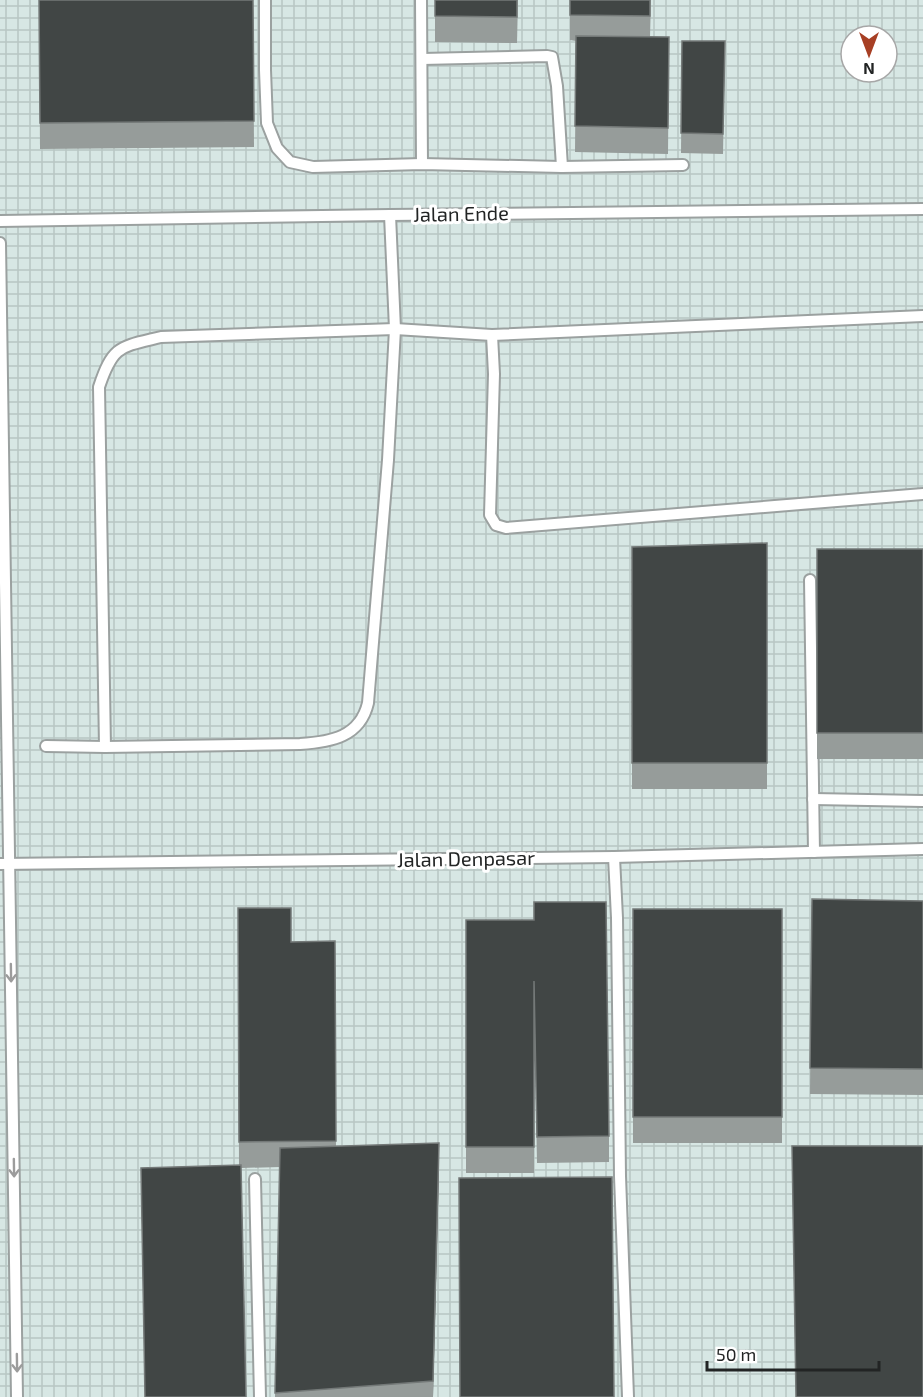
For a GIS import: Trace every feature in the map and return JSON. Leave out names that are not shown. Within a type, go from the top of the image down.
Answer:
[{"type":"lane","points":[[265,0],[267,123],[277,148],[290,162],[313,167],[422,164],[562,167],[683,165]]},
{"type":"lane","points":[[421,0],[422,164]]},
{"type":"lane","points":[[422,59],[552,57],[557,86],[562,167]]},
{"type":"lane","name":"Jalan Ende","points":[[0,221],[390,214],[923,209]]},
{"type":"lane","points":[[46,746],[105,747],[325,742],[340,738],[365,716],[368,703],[388,460],[395,328],[390,214]]},
{"type":"lane","points":[[0,243],[5,864],[17,1397]]},
{"type":"lane","points":[[105,747],[99,387],[106,365],[116,351],[161,337],[395,328],[492,335],[923,316]]},
{"type":"lane","points":[[492,335],[494,374],[490,515],[496,525],[506,528],[923,494]]},
{"type":"lane","points":[[810,580],[814,852]]},
{"type":"lane","points":[[813,799],[923,801]]},
{"type":"lane","name":"Jalan Denpasar","points":[[5,864],[614,857],[923,849]]},
{"type":"lane","points":[[614,857],[617,918],[620,1176],[628,1397]]},
{"type":"lane","points":[[255,1179],[260,1397]]},
{"type":"shaded area","points":[[0,0],[923,0],[923,1397],[0,1397]]},
{"type":"building","points":[[39,0],[253,0],[254,121],[40,123]]},
{"type":"building","points":[[435,0],[517,0],[517,17],[435,16]]},
{"type":"building","points":[[570,0],[650,0],[650,16],[570,15]]},
{"type":"building","points":[[576,36],[669,37],[668,128],[575,126]]},
{"type":"building","points":[[682,41],[725,41],[723,134],[681,133]]},
{"type":"building","points":[[767,543],[767,763],[632,763],[632,547]]},
{"type":"building","points":[[817,549],[923,549],[923,733],[817,733]]},
{"type":"building","points":[[812,899],[923,901],[923,1069],[810,1068]]},
{"type":"building","points":[[534,902],[606,902],[609,1136],[537,1137],[534,981],[534,1147],[466,1147],[466,920],[534,920]]},
{"type":"building","points":[[238,908],[291,908],[291,942],[335,941],[336,1141],[239,1142]]},
{"type":"building","points":[[633,909],[782,909],[782,1117],[633,1117]]},
{"type":"building","points":[[439,1143],[433,1381],[275,1393],[280,1148]]},
{"type":"building","points":[[792,1146],[923,1146],[923,1397],[796,1397]]},
{"type":"building","points":[[241,1165],[246,1397],[145,1397],[141,1168]]},
{"type":"building","points":[[612,1177],[614,1397],[460,1397],[459,1178]]}]
